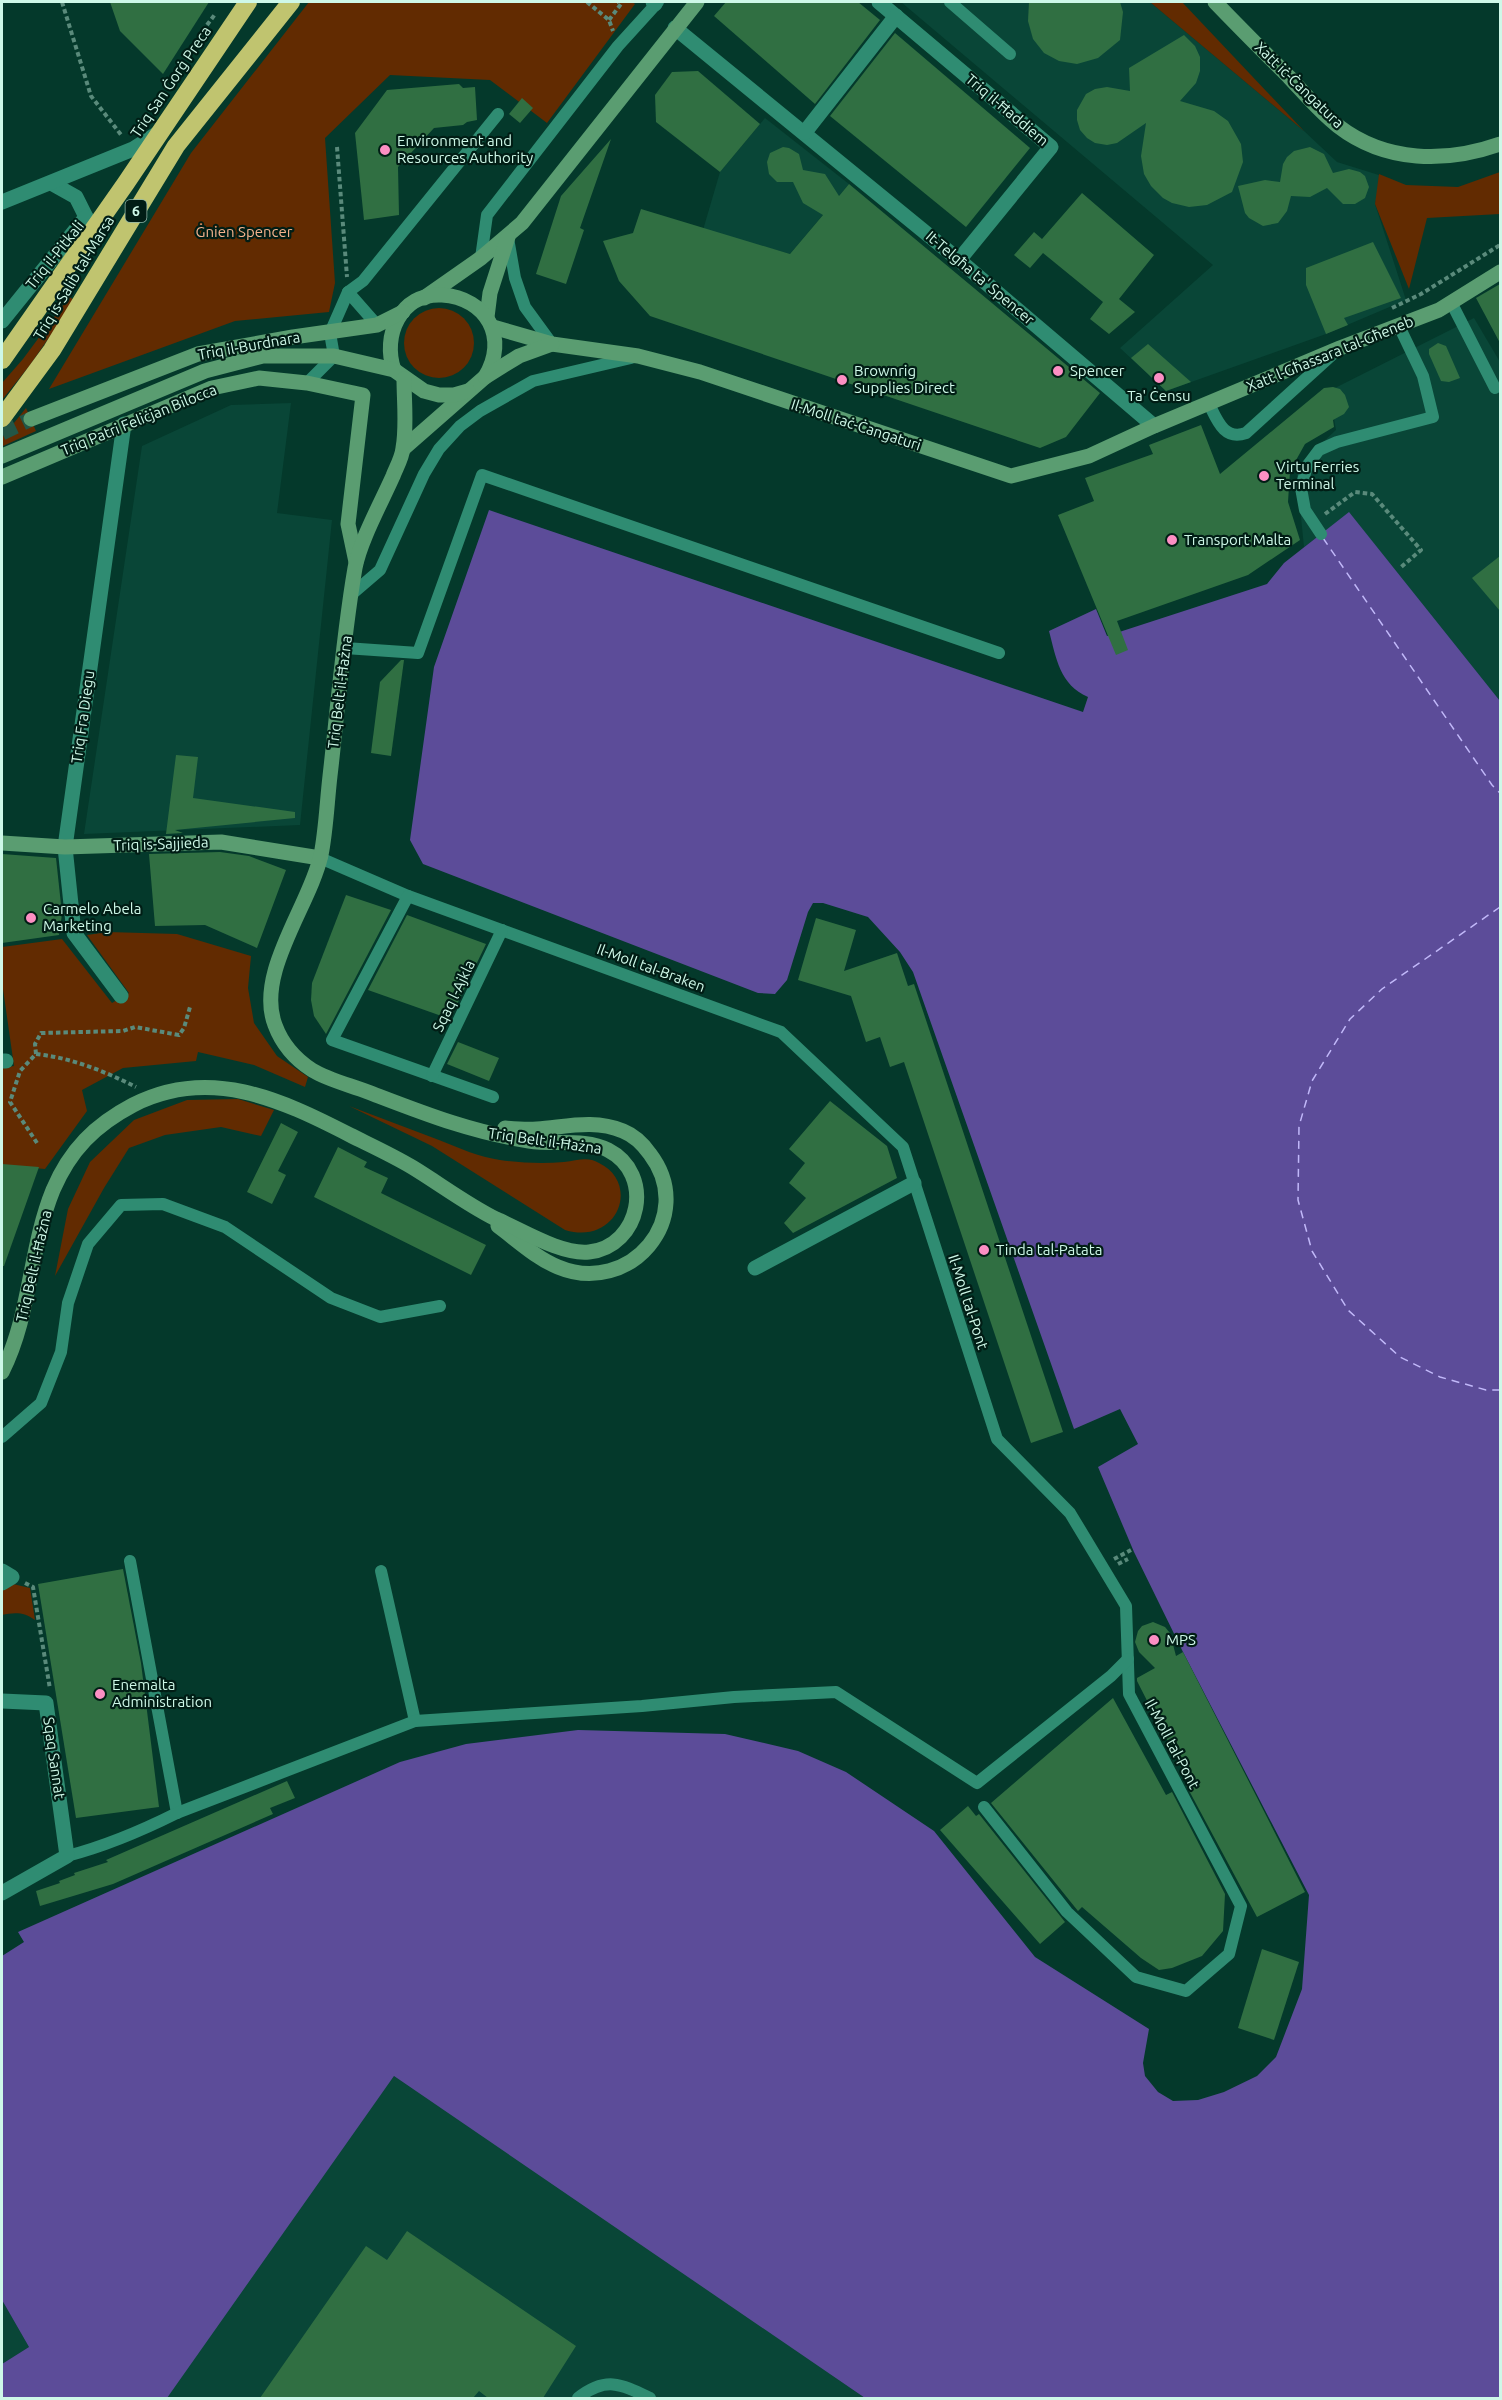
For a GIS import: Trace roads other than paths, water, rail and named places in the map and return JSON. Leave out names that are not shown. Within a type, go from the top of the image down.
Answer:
[{"type":"highway","name":"Triq San Ġorġ Preca","points":[[126,183],[248,2]]},
{"type":"highway","name":"Triq is-Salib tal-Marsa","points":[[2,418],[52,350],[176,146],[287,6]]},
{"type":"highway","name":"Triq is-Salib tal-Marsa","points":[[2,360],[89,223],[126,183]]},
{"type":"main road","points":[[404,448],[399,374],[389,355],[390,336],[403,312],[481,258],[522,223],[697,2]]},
{"type":"main road","name":"Xatt iċ-Ċangatura","points":[[1215,2],[1316,105],[1339,126],[1362,142],[1416,158],[1441,158],[1471,153],[1500,144]]},
{"type":"main road","points":[[404,448],[485,377],[492,366],[496,353],[496,340],[490,322],[490,293],[508,237]]},
{"type":"main road","name":"Xatt l-Għassara tal-Għeneb","points":[[1154,426],[1340,348],[1439,310],[1500,272]]},
{"type":"main road","points":[[424,298],[440,295],[456,297],[470,304],[490,322]]},
{"type":"main road","name":"Triq il-Burdnara","points":[[31,419],[198,354],[377,325],[403,312]]},
{"type":"main road","name":"Il-Moll taċ-Ċangaturi","points":[[490,322],[552,344],[638,356],[700,372],[1011,476],[1089,456],[1154,426]]},
{"type":"main road","name":"Il-Moll taċ-Ċangaturi","points":[[485,377],[519,356],[552,344]]},
{"type":"main road","points":[[2,456],[205,370],[263,356],[334,356],[399,374],[424,391],[439,395],[454,395],[468,391]]},
{"type":"main road","name":"Triq Patri Feliċjan Bilocca","points":[[2,477],[212,388],[259,378],[307,383],[363,395],[348,524],[356,562]]},
{"type":"main road","name":"Triq Belt il-Ħażna","points":[[2,1372],[20,1326],[45,1215],[53,1190],[70,1158],[91,1132],[118,1113],[152,1095],[184,1088],[218,1088],[279,1101],[312,1115],[409,1165],[471,1207],[559,1248],[576,1252],[593,1252],[608,1247],[622,1237],[632,1223],[637,1207],[637,1191],[632,1174],[622,1160],[609,1150],[593,1144],[533,1142],[456,1126],[316,1072],[292,1055],[273,1022],[271,1001],[274,974],[320,858],[356,562],[404,448]]},
{"type":"main road","name":"Triq is-Sajjieda","points":[[2,843],[65,847],[221,842],[320,858]]},
{"type":"main road","points":[[456,1126],[535,1130],[579,1124],[603,1124],[625,1131],[643,1145],[657,1163],[665,1184],[666,1208],[660,1230],[646,1250],[628,1265],[605,1273],[582,1274],[558,1268],[471,1207]]},
{"type":"street","name":"Triq il-Ħaddiem","points":[[879,2],[1051,147],[959,260]]},
{"type":"street","points":[[805,132],[896,16]]},
{"type":"street","name":"It-Telgħa ta' Spencer","points":[[675,28],[805,132],[1154,426]]},
{"type":"street","points":[[2,202],[133,149],[158,133]]},
{"type":"street","points":[[51,183],[76,197],[89,223]]},
{"type":"street","name":"Triq il-Pitkali","points":[[2,321],[89,223]]},
{"type":"street","name":"Triq Fra Diegu","points":[[121,996],[74,933],[65,847],[124,424]]},
{"type":"street","points":[[755,1268],[914,1183]]},
{"type":"street","points":[[2,1571],[12,1576],[2,1583]]},
{"type":"street","name":"Sqaq Sannat","points":[[2,1701],[46,1704],[67,1856]]},
{"type":"street","points":[[2,1893],[67,1856]]},
{"type":"lane","points":[[481,258],[487,215],[618,46],[655,2]]},
{"type":"lane","points":[[950,2],[1011,54]]},
{"type":"lane","points":[[307,383],[334,356],[330,333],[348,292],[363,281],[498,114]]},
{"type":"lane","points":[[508,237],[515,278],[525,307],[552,344]]},
{"type":"lane","points":[[348,292],[377,325]]},
{"type":"lane","points":[[1451,302],[1495,388]]},
{"type":"lane","points":[[1321,534],[1305,510],[1302,488],[1307,466],[1319,450],[1337,442],[1433,417],[1423,376],[1399,326]]},
{"type":"lane","points":[[1209,404],[1220,426],[1226,432],[1246,434],[1340,348]]},
{"type":"lane","points":[[352,594],[380,570],[424,474],[439,449],[460,426],[480,411],[533,381],[638,356]]},
{"type":"lane","points":[[345,648],[418,653],[482,475],[999,653]]},
{"type":"lane","name":"Il-Moll tal-Braken","points":[[320,858],[408,896],[781,1032],[903,1147],[914,1183]]},
{"type":"lane","points":[[408,896],[332,1040],[493,1097]]},
{"type":"lane","name":"Sqaq l-Ajkla","points":[[432,1076],[502,930]]},
{"type":"lane","name":"Il-Moll tal-Pont","points":[[914,1183],[997,1438],[1070,1513],[1126,1606],[1129,1694],[1241,1906],[1229,1954],[1186,1991],[1136,1977],[1068,1912],[984,1807]]},
{"type":"lane","points":[[2,1437],[41,1403],[61,1352],[68,1304],[88,1244],[121,1205],[163,1204],[225,1227],[331,1298],[380,1317],[440,1306]]},
{"type":"lane","points":[[130,1561],[177,1813]]},
{"type":"lane","points":[[381,1571],[415,1721]]},
{"type":"lane","points":[[67,1856],[102,1847],[142,1831],[177,1813],[415,1721],[642,1706],[734,1697],[836,1692],[977,1783],[1111,1676],[1128,1659]]},
{"type":"lane","points":[[578,2398],[590,2389],[607,2384],[622,2385],[650,2398]]},
{"type":"tunnel","points":[[2,433],[31,419]]},
{"type":"place","name":"Environment and Resources Authority","points":[[385,150]]},
{"type":"place","name":"Spencer","points":[[1058,371]]},
{"type":"place","name":"Ta' Ċensu","points":[[1159,378]]},
{"type":"place","name":"Brownrig Supplies Direct","points":[[842,380]]},
{"type":"place","name":"Virtu Ferries Terminal","points":[[1264,476]]},
{"type":"place","name":"Transport Malta","points":[[1172,540]]},
{"type":"place","name":"Carmelo Abela Marketing","points":[[31,918]]},
{"type":"place","name":"Tinda tal-Patata","points":[[984,1250]]},
{"type":"place","name":"MPS","points":[[1154,1640]]},
{"type":"place","name":"Enemalta Administration","points":[[100,1694]]},
{"type":"park label","name":"Ġnien Spencer","points":[[244,232]]}]
